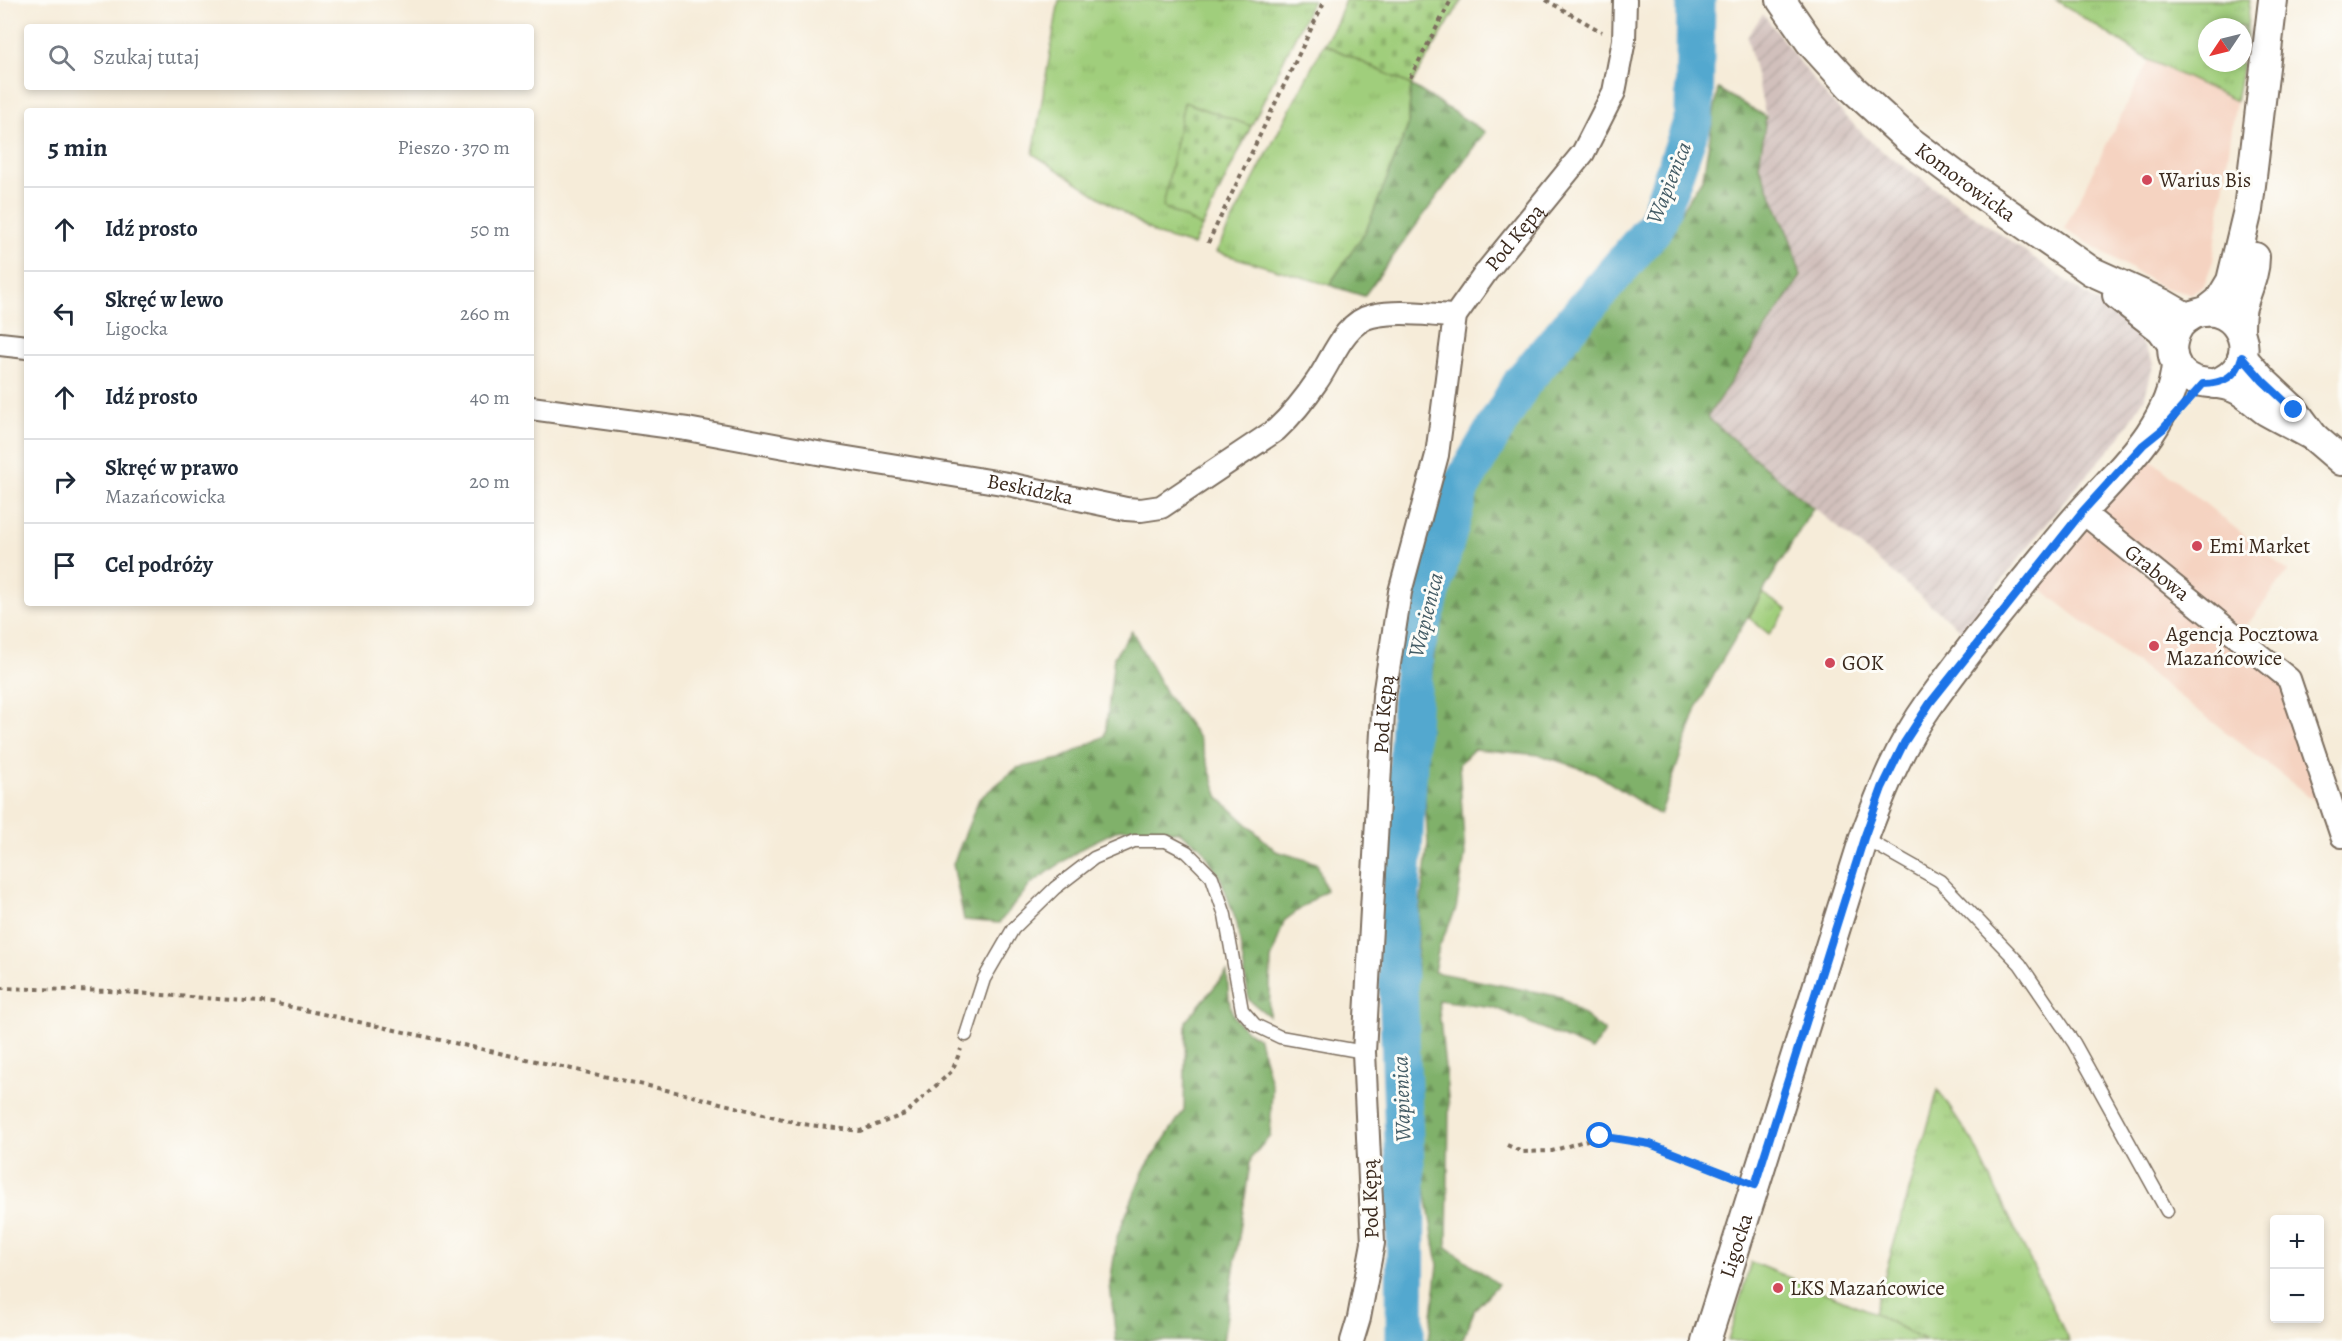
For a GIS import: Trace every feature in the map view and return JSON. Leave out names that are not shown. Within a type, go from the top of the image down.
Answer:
[{"type":"street","name":"Pod Kępą","points":[[1352,1341],[1359,1318],[1373,1244],[1364,1052],[1384,696],[1400,592],[1437,456],[1455,315],[1487,271],[1583,153],[1614,92],[1624,44],[1625,0]]},
{"type":"street","name":"Komorowicka","points":[[1781,0],[1810,42],[1852,88],[1910,141],[2091,271],[2162,303],[2196,315]]},
{"type":"street","points":[[2174,355],[2180,325],[2219,301],[2231,281],[2248,210],[2273,0]]},
{"type":"street","points":[[2143,445],[2163,429],[2208,384],[2225,380],[2234,373],[2241,344],[2241,309],[2255,266],[2255,238],[2248,210]]},
{"type":"street","points":[[2091,271],[2129,305],[2162,329],[2182,374],[2191,380],[2235,388],[2266,410],[2314,437],[2342,461]]},
{"type":"street","name":"Beskidzka","points":[[534,408],[687,429],[1008,484],[1126,509],[1141,510],[1161,507],[1276,430],[1292,415],[1319,378],[1342,340],[1353,327],[1370,316],[1400,313],[1455,315]]},
{"type":"street","points":[[2196,315],[2224,316],[2233,322],[2241,344],[2263,381],[2294,410],[2314,437]]},
{"type":"street","points":[[0,344],[24,347]]},
{"type":"street","name":"Ligocka","points":[[1706,1341],[1864,838],[1882,788],[1904,743],[1930,703],[2082,512],[2143,445],[2175,384],[2174,355]]},
{"type":"street","name":"Grabowa","points":[[2082,512],[2289,679],[2342,836]]},
{"type":"lane","points":[[1864,838],[1940,881],[2020,964],[2074,1043],[2167,1211]]},
{"type":"lane","points":[[966,1035],[984,979],[1013,929],[1055,888],[1094,858],[1134,841],[1166,841],[1187,852],[1212,877],[1226,915],[1242,1010],[1255,1024],[1280,1036],[1364,1052]]},
{"type":"path","points":[[1208,243],[1325,0]]},
{"type":"path","points":[[1410,78],[1451,0]]},
{"type":"path","points":[[1546,0],[1624,44]]},
{"type":"path","points":[[0,988],[108,991],[273,1003],[689,1095],[802,1124],[860,1131],[905,1114],[952,1071],[966,1035]]},
{"type":"path","points":[[1506,1145],[1522,1152],[1552,1151],[1600,1136],[1630,1140],[1650,1144],[1755,1185]]},
{"type":"shaded area","points":[[1763,14],[1826,96],[1875,146],[2131,326],[2154,363],[2144,399],[2118,440],[2068,496],[1962,631],[1706,417],[1801,275],[1791,241],[1759,166],[1766,117],[1747,37]]},
{"type":"shaded area","points":[[2149,60],[2236,101],[2213,261],[2204,285],[2190,294],[2162,287],[2064,229]]},
{"type":"shaded area","points":[[2149,458],[2288,571],[2242,632],[2093,514]]},
{"type":"shaded area","points":[[2086,527],[2282,682],[2323,807],[2038,587]]},
{"type":"green space","points":[[1059,0],[1313,0],[1193,245],[1158,235],[1033,154]]},
{"type":"green space","points":[[1345,0],[1462,0],[1411,85],[1324,44],[1337,22]]},
{"type":"green space","points":[[2056,0],[2250,0],[2248,18],[2198,18],[2198,72],[2241,72],[2236,101],[2149,60]]},
{"type":"green space","points":[[1324,44],[1411,85],[1408,126],[1366,231],[1329,285],[1216,252]]},
{"type":"green space","points":[[1411,85],[1485,132],[1364,296],[1329,285],[1366,231],[1408,126]]},
{"type":"green space","points":[[1718,89],[1766,117],[1759,166],[1791,241],[1801,276],[1707,417],[1813,508],[1718,667],[1697,708],[1660,815],[1595,773],[1540,755],[1474,749],[1459,764],[1465,855],[1456,909],[1439,947],[1434,972],[1561,997],[1605,1032],[1592,1050],[1493,1007],[1438,1000],[1449,1107],[1447,1247],[1498,1284],[1475,1309],[1462,1341],[1427,1341],[1438,1265],[1424,1183],[1415,1006],[1419,916],[1428,843],[1422,749],[1435,649],[1461,526],[1513,421],[1576,335],[1660,246],[1703,177]]},
{"type":"green space","points":[[1184,102],[1251,126],[1202,227],[1163,207]]},
{"type":"green space","points":[[1762,593],[1787,610],[1769,634],[1749,618]]},
{"type":"green space","points":[[1132,631],[1167,695],[1199,738],[1219,798],[1276,851],[1317,863],[1326,890],[1284,921],[1271,960],[1269,1016],[1249,1000],[1237,924],[1221,879],[1202,848],[1179,832],[1151,828],[1120,829],[1087,845],[1031,884],[999,923],[964,920],[953,864],[979,799],[1017,768],[1060,759],[1105,736],[1114,657]]},
{"type":"green space","points":[[1227,972],[1232,1011],[1240,1025],[1259,1039],[1272,1087],[1270,1136],[1251,1158],[1223,1341],[1116,1341],[1110,1284],[1117,1237],[1144,1170],[1184,1110],[1186,1021]]},
{"type":"green space","points":[[1938,1090],[1973,1142],[2069,1341],[1925,1341],[1874,1313]]},
{"type":"green space","name":"LKS Mazańcowice","points":[[1751,1262],[1874,1313],[1925,1341],[1728,1341]]},
{"type":"waterway","name":"Wapienica","points":[[1405,1341],[1406,1192],[1397,959],[1414,654],[1460,488],[1523,381],[1656,225],[1694,117],[1696,0]]},
{"type":"place","name":"Warius Bis","points":[[2147,180]]},
{"type":"place","name":"Emi Market","points":[[2197,546]]},
{"type":"place","name":"Agencja Pocztowa Mazańcowice","points":[[2154,646]]},
{"type":"place","name":"GOK","points":[[1830,663]]},
{"type":"place","name":"LKS Mazańcowice","points":[[1778,1288]]},
{"type":"route","points":[[1600,1136],[1650,1144],[1755,1185],[1864,838],[1882,788],[1904,743],[1930,703],[2082,512],[2143,445],[2180,412],[2192,394],[2203,384],[2214,384],[2225,380],[2234,373],[2242,357],[2263,381],[2294,410]]}]
